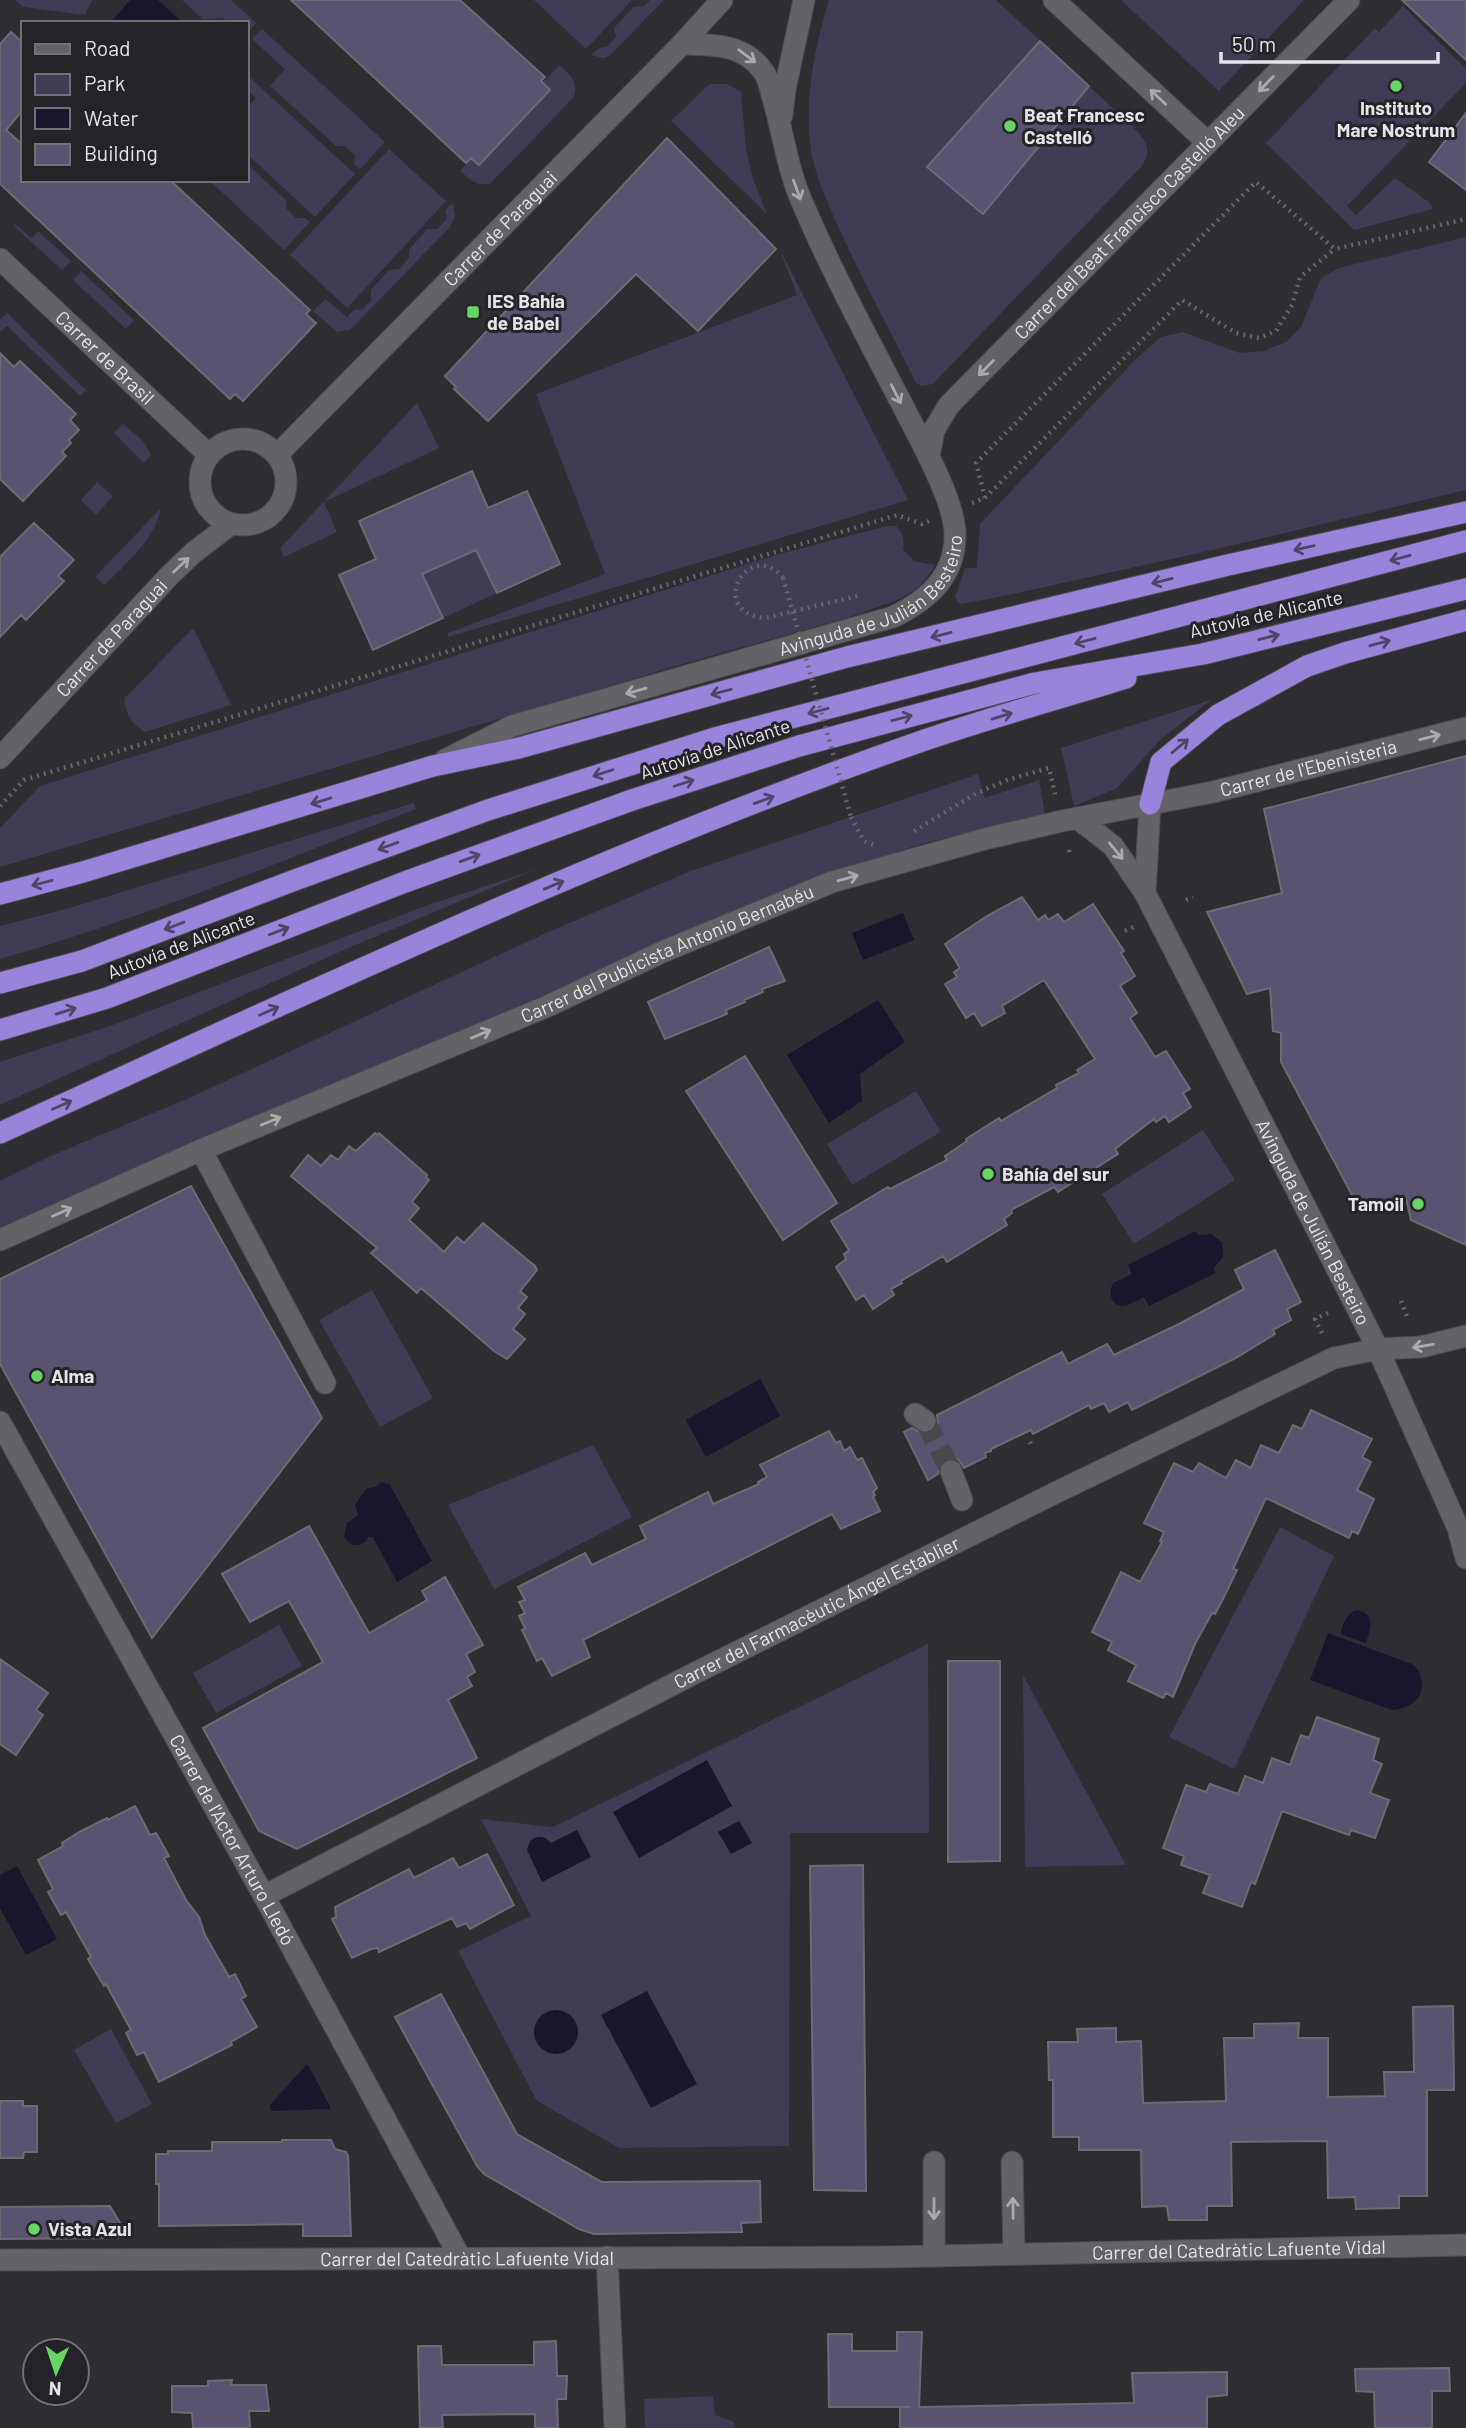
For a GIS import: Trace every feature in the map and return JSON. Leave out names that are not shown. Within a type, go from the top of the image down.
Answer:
[{"type":"highway","points":[[0,894],[96,868],[433,766],[519,748],[873,651],[1228,565],[1466,512]]},
{"type":"highway","name":"Autovía de Alicante","points":[[0,983],[82,961],[488,810],[715,738],[1466,541]]},
{"type":"highway","name":"Autovía de Alicante","points":[[0,1030],[107,998],[405,882],[632,800],[799,746],[1035,683],[1203,653],[1466,589]]},
{"type":"highway","points":[[1150,804],[1161,762],[1218,715],[1307,666],[1466,620]]},
{"type":"highway","points":[[0,1133],[446,931],[713,820],[923,740],[1203,653]]},
{"type":"street","name":"Carrer de Paraguai","points":[[277,455],[682,44],[722,0]]},
{"type":"street","name":"Avinguda de Julián Besteiro","points":[[781,123],[785,89],[804,0]]},
{"type":"street","points":[[1054,0],[1208,143]]},
{"type":"street","name":"Carrer del Beat Francisco Castelló Aleu","points":[[929,457],[934,430],[949,405],[1349,0]]},
{"type":"street","name":"Avinguda de Julián Besteiro","points":[[433,766],[512,726],[893,617],[916,606],[936,589],[946,572],[955,534],[952,512],[929,457],[820,245],[796,189],[781,123],[765,73],[752,57],[737,48],[682,44]]},
{"type":"street","name":"Carrer de Brasil","points":[[0,259],[209,455]]},
{"type":"street","points":[[243,439],[268,446],[277,455],[287,480],[285,494],[270,517],[244,526],[215,517],[201,496],[199,481],[202,467],[209,455],[230,440],[243,439]]},
{"type":"street","name":"Carrer de Paraguai","points":[[0,758],[169,576],[193,553],[231,524]]},
{"type":"street","name":"Carrer de l'Ebenisteria","points":[[1150,804],[1213,792],[1466,727]]},
{"type":"street","points":[[1145,893],[1150,804]]},
{"type":"street","name":"Carrer del Publicista Antonio Bernabéu","points":[[0,1240],[201,1150],[548,1006],[662,952],[832,882],[1068,813],[1150,804]]},
{"type":"street","name":"Avinguda de Julián Besteiro","points":[[1068,813],[1114,846],[1145,893],[1378,1349],[1458,1528],[1466,1558]]},
{"type":"street","points":[[201,1150],[325,1383]]},
{"type":"street","name":"Carrer del Farmacèutic Ángel Establier","points":[[264,1896],[693,1674],[1077,1482],[1334,1358],[1378,1349],[1421,1347],[1466,1336]]},
{"type":"street","name":"Carrer de l'Actor Arturo Lledó","points":[[0,1422],[264,1896],[461,2259]]},
{"type":"street","points":[[951,1471],[962,1500]]},
{"type":"street","points":[[934,2162],[934,2256]]},
{"type":"street","points":[[1012,2162],[1014,2254]]},
{"type":"street","name":"Carrer del Catedràtic Lafuente Vidal","points":[[0,2260],[934,2256],[1466,2245]]},
{"type":"street","points":[[607,2257],[615,2428]]},
{"type":"path","points":[[985,498],[976,463],[1255,182],[1335,249]]},
{"type":"path","points":[[0,806],[24,780],[897,515],[922,524],[952,512],[985,498],[1182,300],[1236,333],[1259,338],[1276,331],[1292,304],[1300,277],[1335,249],[1466,219]]},
{"type":"path","points":[[861,595],[795,610],[782,614],[766,618],[753,617],[741,609],[735,595],[737,581],[744,572],[756,566],[768,565],[777,570],[783,578],[791,604],[794,618],[851,817],[864,841],[886,846]]},
{"type":"path","points":[[910,834],[977,793],[1007,780],[1049,768],[1068,813]]},
{"type":"path","points":[[1069,850],[1070,857]]},
{"type":"path","points":[[1186,900],[1193,897]]},
{"type":"path","points":[[1125,931],[1136,926]]},
{"type":"path","points":[[1401,1301],[1408,1320]]},
{"type":"path","points":[[1322,1333],[1315,1319],[1328,1313]]},
{"type":"green space","points":[[15,0],[92,0],[85,15],[23,7]]},
{"type":"green space","points":[[182,0],[231,0],[256,23],[248,32],[248,21],[203,19]]},
{"type":"green space","points":[[534,0],[632,0],[586,49]]},
{"type":"green space","points":[[650,0],[664,0],[609,56],[603,58],[591,55],[599,48],[606,47],[616,37],[614,28],[633,7],[643,6]]},
{"type":"green space","points":[[829,0],[996,0],[1131,125],[1146,144],[1147,155],[1141,167],[933,384],[921,386],[916,383],[846,244],[824,195],[814,164],[809,125],[810,89],[819,35]]},
{"type":"green space","points":[[1121,0],[1304,0],[1219,91]]},
{"type":"green space","name":"Instituto Mare Nostrum","points":[[1403,6],[1466,69],[1466,83],[1347,206],[1356,215],[1395,178],[1429,202],[1433,209],[1354,230],[1266,143],[1375,28],[1379,32]]},
{"type":"green space","points":[[262,29],[385,142],[360,169],[355,164],[355,155],[345,146],[336,146],[270,86],[285,69],[252,39]]},
{"type":"green space","points":[[559,65],[575,83],[573,98],[491,183],[478,184],[460,171]]},
{"type":"green space","points":[[248,76],[355,174],[315,217],[248,155],[248,107],[256,98],[248,90]]},
{"type":"green space","points":[[712,84],[727,84],[741,92],[746,149],[753,179],[767,214],[671,121]]},
{"type":"green space","points":[[389,149],[446,201],[347,308],[290,255]]},
{"type":"green space","points":[[248,165],[286,200],[286,208],[296,218],[305,218],[310,222],[284,250],[211,182],[248,182]]},
{"type":"green space","points":[[453,203],[455,216],[449,228],[349,330],[337,332],[313,311],[325,299],[347,317],[354,310],[363,309],[371,301],[371,290],[389,270],[399,269],[409,258],[409,250],[427,229],[437,229],[447,218],[445,210]]},
{"type":"green space","points":[[15,224],[31,238],[38,231],[71,261],[62,270],[14,226]]},
{"type":"green space","points":[[1466,237],[1466,490],[1217,549],[959,604],[955,597],[965,568],[977,568],[980,524],[1137,358],[1161,337],[1183,332],[1240,353],[1264,351],[1286,342],[1301,327],[1321,278],[1339,268]]},
{"type":"green space","points":[[780,250],[908,500],[448,637],[448,633],[605,574],[536,394],[797,295]]},
{"type":"green space","points":[[81,271],[134,320],[126,329],[73,280]]},
{"type":"green space","points":[[7,313],[86,390],[80,396],[7,326],[0,330],[0,320]]},
{"type":"green space","points":[[417,403],[439,448],[324,502],[337,532],[284,557],[280,548]]},
{"type":"green space","points":[[123,424],[143,441],[151,455],[144,463],[114,433]]},
{"type":"green space","points":[[97,482],[113,496],[96,515],[81,500]]},
{"type":"green space","points":[[161,508],[152,531],[131,559],[105,585],[95,577]]},
{"type":"green space","points":[[887,526],[896,526],[904,539],[903,549],[914,561],[935,565],[919,586],[897,600],[847,618],[693,661],[0,867],[0,828],[40,786],[776,555]]},
{"type":"green space","points":[[476,550],[497,593],[443,618],[422,574]]},
{"type":"green space","points":[[193,628],[231,705],[145,732],[130,719],[124,699]]},
{"type":"green space","points":[[1211,700],[1161,739],[1117,788],[1074,806],[1061,748]]},
{"type":"green space","points":[[978,774],[985,798],[1039,780],[1045,814],[921,844],[804,882],[0,1228],[0,1181],[53,1155],[189,1098],[544,934],[688,872]]},
{"type":"green space","points":[[414,803],[416,809],[210,889],[106,926],[0,959],[0,926],[66,909]]},
{"type":"green space","points":[[537,869],[348,948],[0,1105],[0,1062],[110,1026],[431,904]]},
{"type":"green space","points":[[916,1091],[941,1132],[852,1185],[827,1144]]},
{"type":"green space","points":[[1203,1130],[1235,1180],[1134,1244],[1102,1194]]},
{"type":"green space","points":[[372,1290],[433,1398],[380,1427],[319,1320]]},
{"type":"green space","points":[[593,1445],[632,1517],[494,1589],[448,1505]]},
{"type":"green space","points":[[1280,1527],[1334,1556],[1234,1769],[1169,1737]]},
{"type":"green space","points":[[279,1625],[302,1666],[216,1713],[193,1673]]},
{"type":"green space","points":[[928,1644],[929,1833],[790,1833],[789,2146],[619,2148],[537,2101],[458,1951],[531,1916],[481,1819],[553,1827]]},
{"type":"green space","points":[[1023,1675],[1126,1865],[1025,1867]]},
{"type":"green space","points":[[111,2029],[152,2104],[116,2123],[74,2050]]},
{"type":"green space","points":[[713,2396],[715,2415],[734,2422],[735,2428],[645,2428],[644,2399]]},
{"type":"water","points":[[130,0],[158,0],[181,21],[112,21]]},
{"type":"water","points":[[903,913],[914,940],[863,960],[852,933]]},
{"type":"water","points":[[878,1000],[905,1042],[860,1074],[862,1101],[829,1123],[787,1055]]},
{"type":"water","points":[[1196,1231],[1198,1235],[1211,1234],[1222,1242],[1223,1257],[1214,1268],[1216,1273],[1149,1306],[1144,1297],[1128,1305],[1115,1303],[1111,1297],[1111,1288],[1113,1283],[1132,1274],[1128,1265]]},
{"type":"water","points":[[760,1379],[780,1416],[706,1457],[686,1420]]},
{"type":"water","points":[[382,1482],[390,1485],[432,1561],[397,1582],[373,1537],[354,1545],[344,1536],[347,1523],[358,1515],[355,1505],[366,1489]]},
{"type":"water","points":[[1356,1610],[1367,1614],[1369,1618],[1366,1643],[1340,1634],[1347,1617]]},
{"type":"water","points":[[1328,1633],[1414,1665],[1422,1681],[1420,1695],[1409,1706],[1392,1710],[1310,1680]]},
{"type":"water","points":[[707,1760],[732,1806],[639,1858],[613,1812]]},
{"type":"water","points":[[739,1821],[752,1843],[731,1854],[718,1832]]},
{"type":"water","points":[[577,1830],[591,1857],[542,1882],[527,1850],[530,1841],[541,1837],[551,1843]]},
{"type":"water","points":[[17,1866],[57,1939],[26,1955],[0,1908],[0,1875]]},
{"type":"water","points":[[647,1991],[697,2084],[651,2108],[601,2015]]},
{"type":"water","points":[[556,2010],[565,2011],[572,2016],[577,2023],[577,2041],[572,2048],[565,2053],[556,2054],[547,2053],[540,2048],[535,2041],[534,2032],[535,2023],[540,2016],[547,2011]]},
{"type":"water","points":[[306,2065],[309,2066],[331,2109],[271,2111],[270,2105]]},
{"type":"building","points":[[291,0],[460,0],[545,77],[541,81],[550,90],[479,165],[471,158],[466,163]]},
{"type":"building","points":[[1402,0],[1466,0],[1466,60]]},
{"type":"building","points":[[11,32],[21,41],[21,112],[6,130],[21,143],[21,182],[172,182],[310,310],[306,314],[316,323],[243,401],[235,394],[230,399],[0,184],[0,44]]},
{"type":"building","name":"Beat Francesc Castelló","points":[[1040,41],[1089,86],[983,214],[927,167]]},
{"type":"building","points":[[1466,113],[1466,190],[1429,162]]},
{"type":"building","points":[[667,138],[776,249],[698,331],[636,274],[488,421],[454,389],[456,387],[445,376]]},
{"type":"building","points":[[0,353],[14,367],[20,361],[76,414],[70,420],[79,430],[62,452],[66,456],[23,501],[0,479]]},
{"type":"building","points":[[472,471],[488,508],[527,491],[560,564],[497,593],[476,550],[422,574],[443,618],[373,650],[339,575],[376,559],[359,521]]},
{"type":"building","points":[[34,523],[74,560],[58,576],[64,581],[26,620],[21,615],[0,637],[0,557]]},
{"type":"building","points":[[1466,756],[1466,1245],[1411,1220],[1406,1198],[1359,1208],[1281,1062],[1281,1033],[1273,1031],[1270,988],[1247,994],[1207,912],[1282,893],[1264,809]]},
{"type":"building","points":[[1022,897],[1038,920],[1045,915],[1048,920],[1058,914],[1064,922],[1093,904],[1124,951],[1121,953],[1135,976],[1120,986],[1137,1013],[1130,1018],[1155,1057],[1166,1051],[1190,1089],[1183,1093],[1191,1107],[1169,1122],[1165,1116],[1156,1122],[1154,1119],[1115,1149],[1118,1154],[1058,1192],[1054,1187],[1011,1210],[1012,1213],[1004,1219],[1007,1225],[947,1262],[943,1256],[901,1281],[902,1283],[891,1289],[894,1295],[873,1309],[864,1295],[856,1300],[836,1267],[846,1259],[844,1254],[849,1250],[831,1221],[888,1187],[890,1189],[947,1160],[945,1156],[967,1141],[966,1139],[999,1118],[1001,1121],[1057,1088],[1056,1085],[1079,1073],[1077,1070],[1095,1059],[1044,980],[1002,1006],[1005,1013],[982,1026],[974,1013],[966,1018],[945,984],[957,977],[954,972],[960,968],[945,944]]},
{"type":"building","points":[[769,947],[785,981],[762,989],[763,992],[726,1010],[727,1014],[665,1039],[648,1002]]},
{"type":"building","points":[[745,1056],[837,1203],[783,1240],[686,1091]]},
{"type":"building","points":[[375,1133],[379,1133],[427,1175],[429,1180],[412,1202],[419,1208],[409,1220],[444,1252],[457,1237],[464,1243],[483,1223],[535,1266],[537,1270],[520,1291],[527,1297],[518,1308],[525,1314],[513,1329],[525,1339],[507,1359],[494,1351],[421,1288],[417,1293],[371,1253],[377,1248],[291,1176],[308,1155],[321,1166],[331,1155],[338,1160],[349,1146],[356,1151]]},
{"type":"building","points":[[191,1186],[322,1418],[152,1638],[0,1364],[0,1279]]},
{"type":"building","points":[[1275,1250],[1301,1302],[1287,1309],[1291,1320],[1273,1330],[1275,1334],[1236,1358],[1132,1410],[1128,1402],[1109,1412],[1104,1403],[1091,1409],[1089,1405],[1033,1434],[1031,1430],[991,1449],[985,1453],[986,1457],[964,1468],[959,1460],[946,1459],[940,1463],[938,1474],[928,1480],[904,1432],[912,1428],[923,1434],[931,1433],[938,1423],[937,1415],[1062,1352],[1068,1364],[1107,1344],[1114,1355],[1179,1324],[1244,1289],[1235,1270]]},
{"type":"building","points":[[1311,1410],[1372,1439],[1362,1457],[1371,1462],[1357,1490],[1374,1499],[1358,1534],[1352,1531],[1349,1538],[1266,1498],[1233,1569],[1237,1570],[1215,1614],[1212,1613],[1195,1644],[1173,1697],[1166,1693],[1163,1698],[1128,1681],[1136,1665],[1108,1650],[1112,1642],[1092,1632],[1121,1572],[1140,1582],[1162,1542],[1160,1541],[1164,1532],[1144,1523],[1174,1463],[1193,1472],[1199,1463],[1226,1478],[1236,1460],[1251,1468],[1261,1445],[1279,1453],[1293,1425],[1302,1429]]},
{"type":"building","points":[[829,1431],[836,1443],[840,1441],[844,1451],[850,1447],[857,1460],[862,1458],[877,1488],[873,1497],[880,1511],[841,1529],[832,1514],[583,1640],[590,1657],[552,1676],[542,1658],[537,1661],[522,1630],[525,1628],[519,1616],[525,1613],[519,1602],[525,1600],[518,1587],[585,1553],[592,1565],[646,1539],[640,1526],[708,1492],[713,1504],[759,1484],[758,1482],[767,1477],[760,1465]]},
{"type":"building","points":[[309,1526],[369,1633],[427,1600],[422,1591],[445,1577],[483,1645],[466,1654],[475,1672],[467,1677],[472,1686],[448,1700],[477,1758],[297,1849],[259,1831],[203,1728],[323,1662],[289,1601],[250,1622],[222,1574]]},
{"type":"building","points":[[0,1659],[48,1693],[36,1710],[43,1715],[16,1755],[0,1744]]},
{"type":"building","points":[[948,1661],[1000,1661],[1000,1861],[948,1862]]},
{"type":"building","points":[[1317,1717],[1379,1739],[1373,1760],[1382,1764],[1370,1793],[1389,1800],[1375,1838],[1351,1830],[1349,1835],[1282,1811],[1255,1884],[1251,1882],[1242,1907],[1203,1893],[1210,1875],[1181,1865],[1184,1856],[1163,1848],[1186,1785],[1206,1792],[1210,1784],[1238,1794],[1245,1776],[1263,1783],[1272,1758],[1290,1765],[1301,1735],[1309,1738]]},
{"type":"building","points":[[135,1806],[150,1835],[156,1833],[169,1856],[164,1858],[186,1900],[199,1917],[205,1935],[229,1977],[235,1974],[246,1996],[241,1999],[257,2027],[231,2042],[232,2045],[159,2082],[144,2052],[137,2055],[126,2033],[131,2030],[106,1984],[104,1986],[88,1959],[91,1957],[66,1912],[61,1915],[48,1892],[53,1889],[38,1860],[63,1846],[62,1843],[79,1832]]},
{"type":"building","points":[[487,1854],[514,1905],[470,1929],[466,1923],[457,1927],[452,1918],[379,1952],[378,1948],[371,1949],[352,1958],[332,1919],[336,1917],[335,1907],[409,1869],[414,1878],[453,1858],[459,1868]]},
{"type":"building","points":[[863,1865],[866,2191],[814,2190],[810,1866]]},
{"type":"building","points":[[441,1994],[517,2134],[602,2182],[760,2181],[761,2222],[741,2223],[742,2232],[594,2234],[579,2229],[484,2174],[477,2166],[395,2017]]},
{"type":"building","points":[[1453,2006],[1454,2090],[1427,2090],[1427,2196],[1399,2196],[1399,2208],[1356,2209],[1355,2197],[1328,2198],[1327,2141],[1231,2142],[1232,2206],[1207,2206],[1207,2220],[1169,2220],[1167,2206],[1142,2207],[1141,2150],[1079,2150],[1079,2137],[1053,2137],[1053,2080],[1049,2080],[1048,2042],[1078,2042],[1077,2029],[1116,2028],[1116,2042],[1141,2041],[1143,2103],[1226,2101],[1224,2038],[1254,2038],[1254,2024],[1299,2023],[1298,2038],[1328,2038],[1328,2097],[1385,2096],[1384,2072],[1414,2072],[1413,2007]]},
{"type":"building","points":[[0,2101],[23,2101],[23,2106],[37,2106],[37,2152],[24,2152],[23,2158],[0,2158]]},
{"type":"building","points":[[331,2140],[335,2149],[346,2152],[351,2236],[303,2236],[303,2224],[159,2226],[156,2154],[168,2154],[168,2151],[212,2151],[212,2142]]},
{"type":"building","points":[[110,2206],[129,2238],[0,2239],[0,2207]]},
{"type":"building","points":[[897,2332],[922,2332],[919,2407],[1134,2403],[1132,2373],[1227,2372],[1227,2395],[1207,2397],[1207,2428],[900,2428],[900,2407],[829,2407],[828,2334],[852,2334],[852,2351],[897,2351]]},
{"type":"building","points":[[556,2341],[557,2376],[567,2376],[566,2399],[557,2399],[558,2428],[535,2428],[535,2414],[442,2415],[443,2428],[420,2428],[418,2346],[441,2346],[442,2365],[534,2365],[534,2342]]},
{"type":"building","points":[[1449,2368],[1450,2391],[1432,2391],[1432,2428],[1375,2428],[1374,2392],[1356,2391],[1355,2369]]},
{"type":"building","points":[[232,2380],[231,2385],[266,2385],[269,2411],[249,2411],[250,2428],[193,2428],[192,2413],[172,2412],[172,2386],[208,2386],[208,2381]]},
{"type":"tunnel","points":[[925,1421],[951,1471]]},
{"type":"place","name":"Instituto Mare Nostrum","points":[[1396,86]]},
{"type":"place","name":"Beat Francesc Castelló","points":[[1010,126]]},
{"type":"place","name":"IES Bahía de Babel","points":[[473,312]]},
{"type":"place","name":"Bahía del sur","points":[[988,1174]]},
{"type":"place","name":"Tamoil","points":[[1418,1204]]},
{"type":"place","name":"Alma","points":[[37,1376]]},
{"type":"place","name":"Vista Azul","points":[[34,2229]]}]
